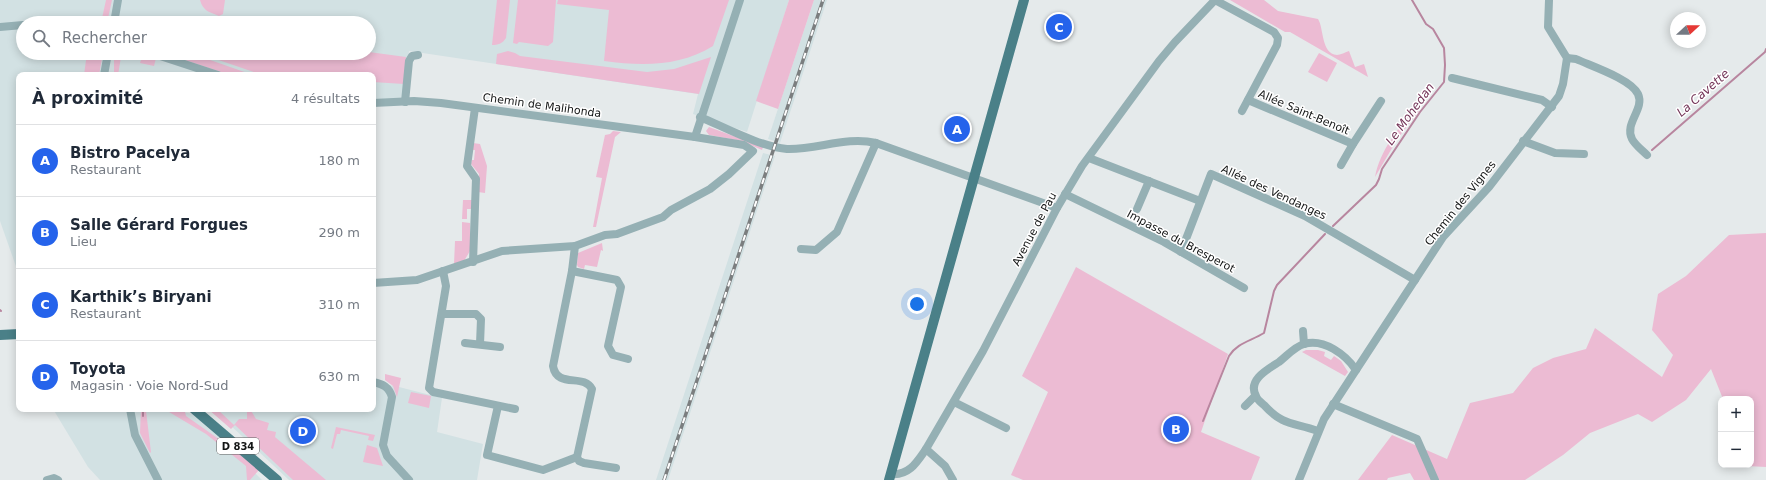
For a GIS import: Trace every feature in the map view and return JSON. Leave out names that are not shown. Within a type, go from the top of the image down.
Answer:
[{"type":"main road","points":[[890,477],[1024,0]]},
{"type":"main road","points":[[0,335],[16,334]]},
{"type":"main road","name":"D 834","points":[[198,412],[277,480]]},
{"type":"street","points":[[115,16],[118,0]]},
{"type":"street","points":[[695,137],[700,117],[740,0]]},
{"type":"street","points":[[1202,0],[1208,7]]},
{"type":"street","points":[[1215,0],[1274,32],[1278,38],[1277,45],[1242,111]]},
{"type":"street","name":"Avenue de Pau","points":[[890,477],[906,472],[916,463],[926,449],[983,351],[1057,208],[1088,158],[1159,61],[1215,0]]},
{"type":"street","points":[[1549,0],[1548,27],[1567,58],[1576,59],[1628,83],[1638,94],[1639,104],[1629,128],[1632,140],[1647,155]]},
{"type":"street","points":[[0,27],[16,26]]},
{"type":"street","points":[[405,102],[409,61],[412,56],[418,55]]},
{"type":"street","name":"Chemin des Vignes","points":[[1299,480],[1318,431],[1333,404],[1443,237],[1489,187],[1559,96],[1563,84],[1567,58]]},
{"type":"street","points":[[105,72],[107,60]]},
{"type":"street","points":[[172,60],[209,72]]},
{"type":"street","points":[[1452,78],[1542,100],[1552,107]]},
{"type":"street","name":"Allée Saint-Benoît","points":[[1248,100],[1352,144]]},
{"type":"street","points":[[1341,165],[1352,144],[1381,101]]},
{"type":"street","name":"Chemin de Malihonda","points":[[376,103],[441,103],[695,137],[744,145],[752,151],[729,174],[710,189],[671,210],[663,217],[617,234],[605,234],[575,246]]},
{"type":"street","points":[[473,262],[476,179],[467,166],[475,108]]},
{"type":"street","points":[[685,136],[700,117]]},
{"type":"street","points":[[700,117],[760,142],[786,149],[848,141],[866,141],[876,143],[1057,208]]},
{"type":"street","points":[[1523,141],[1555,153],[1584,154]]},
{"type":"street","points":[[801,249],[816,250],[837,232],[876,143]]},
{"type":"street","points":[[1088,158],[1200,201],[1181,252]]},
{"type":"street","name":"Allée des Vendanges","points":[[1200,201],[1211,174],[1305,216],[1415,280]]},
{"type":"street","points":[[1137,209],[1148,181]]},
{"type":"street","name":"Impasse du Bresperot","points":[[1065,194],[1164,242],[1244,288]]},
{"type":"street","points":[[376,284],[417,280],[502,251],[575,246],[572,271],[553,366],[557,375],[561,378],[586,383],[592,388],[577,457],[579,461],[584,464],[616,468]]},
{"type":"street","points":[[572,271],[619,282],[621,287],[608,346],[613,355],[628,359]]},
{"type":"street","points":[[443,272],[446,286],[429,388],[433,392],[515,409]]},
{"type":"street","points":[[442,314],[476,314],[481,319],[480,344]]},
{"type":"street","points":[[1303,331],[1304,344]]},
{"type":"street","points":[[465,343],[500,347]]},
{"type":"street","points":[[1318,431],[1290,424],[1279,419],[1256,396],[1254,386],[1258,376],[1304,344],[1324,345],[1334,349],[1356,370]]},
{"type":"street","points":[[376,383],[385,386],[392,397],[383,445],[387,456],[409,480]]},
{"type":"street","points":[[1245,406],[1256,396]]},
{"type":"street","points":[[954,402],[1006,428]]},
{"type":"street","points":[[1333,404],[1417,440],[1435,480]]},
{"type":"street","points":[[498,406],[487,455],[543,470],[577,457]]},
{"type":"street","points":[[131,412],[135,435],[158,480]]},
{"type":"street","points":[[134,427],[136,412]]},
{"type":"street","points":[[926,449],[945,466],[953,480]]},
{"type":"street","points":[[48,480],[54,478],[58,480]]},
{"type":"shaded area","points":[[0,0],[789,0],[747,132],[693,114],[698,94],[409,51],[403,102],[376,103],[376,72],[16,72],[16,266],[0,221]]},
{"type":"shaded area","points":[[106,0],[112,0],[109,16],[103,16]]},
{"type":"shaded area","points":[[200,0],[225,0],[223,14],[219,16],[207,11],[203,7]]},
{"type":"shaded area","points":[[497,0],[510,0],[506,38],[500,44],[492,45]]},
{"type":"shaded area","points":[[518,0],[556,0],[553,42],[548,46],[519,42],[517,44],[513,43]]},
{"type":"shaded area","points":[[558,0],[729,0],[713,46],[687,58],[674,61],[632,64],[604,61],[609,10],[557,4]]},
{"type":"shaded area","points":[[789,0],[814,0],[778,109],[756,101]]},
{"type":"shaded area","points":[[814,0],[827,0],[780,143],[768,139]]},
{"type":"shaded area","points":[[1230,0],[1264,0],[1278,11],[1318,19],[1328,50],[1332,54],[1337,55],[1349,51],[1355,67],[1364,64],[1368,77],[1290,32],[1285,32]]},
{"type":"shaded area","points":[[508,51],[520,56],[647,72],[674,69],[711,57],[699,94],[496,64],[497,54]]},
{"type":"shaded area","points":[[376,53],[406,57],[404,84],[376,82],[376,72],[254,72],[219,60],[376,60]]},
{"type":"shaded area","points":[[1319,53],[1337,63],[1327,82],[1308,72]]},
{"type":"shaded area","points":[[86,60],[102,60],[100,72],[84,72]]},
{"type":"shaded area","points":[[114,60],[120,60],[118,72],[114,72]]},
{"type":"shaded area","points":[[141,60],[156,60],[154,66],[140,63]]},
{"type":"shaded area","points":[[185,60],[210,60],[244,72],[221,72]]},
{"type":"shaded area","points":[[1414,108],[1419,111],[1398,138],[1375,177],[1377,167],[1385,149]]},
{"type":"shaded area","points":[[709,127],[763,147],[762,150],[742,141],[709,135],[706,131]]},
{"type":"shaded area","points":[[613,131],[621,132],[615,137],[596,227],[593,227],[602,178],[596,177],[605,135],[610,134]]},
{"type":"shaded area","points":[[473,143],[480,144],[487,166],[485,193],[478,192],[479,174],[471,164],[472,160],[474,160],[475,150],[473,150]]},
{"type":"shaded area","points":[[763,153],[775,156],[668,480],[656,480]]},
{"type":"shaded area","points":[[463,200],[472,200],[471,209],[467,209],[467,219],[462,219]]},
{"type":"shaded area","points":[[462,222],[470,223],[470,251],[464,261],[454,264],[455,241],[462,241]]},
{"type":"shaded area","points":[[1766,233],[1766,467],[1754,466],[1754,396],[1722,396],[1711,369],[1686,400],[1652,422],[1638,414],[1590,433],[1563,455],[1525,480],[1414,480],[1410,473],[1388,478],[1387,480],[1358,480],[1392,435],[1447,459],[1470,403],[1513,393],[1533,368],[1553,358],[1586,349],[1595,328],[1662,377],[1673,355],[1652,330],[1658,294],[1686,276],[1729,235]]},
{"type":"shaded area","points":[[602,243],[603,251],[601,250],[597,267],[585,265],[584,269],[578,267],[578,253]]},
{"type":"shaded area","points":[[1076,267],[1228,354],[1201,432],[1260,457],[1251,480],[1023,480],[1011,475],[1048,392],[1022,376]]},
{"type":"shaded area","points":[[1306,350],[1318,350],[1325,352],[1324,356],[1331,360],[1334,356],[1341,361],[1348,372],[1345,376],[1302,352]]},
{"type":"shaded area","points":[[385,374],[401,378],[397,397],[393,386],[385,380]]},
{"type":"shaded area","points":[[376,383],[442,398],[437,432],[483,444],[477,480],[289,480],[216,412],[376,412]]},
{"type":"shaded area","points":[[411,392],[431,396],[429,408],[408,403]]},
{"type":"shaded area","points":[[55,412],[182,412],[198,415],[262,480],[100,480],[88,467]]},
{"type":"shaded area","points":[[141,412],[146,412],[150,453],[140,433]]},
{"type":"shaded area","points":[[169,412],[185,412],[186,416],[233,449],[259,470],[250,480],[247,480],[246,466],[206,434]]},
{"type":"shaded area","points":[[211,412],[220,412],[234,425],[239,419],[247,419],[247,412],[252,412],[256,419],[269,423],[267,430],[276,432],[275,437],[326,480],[293,480],[235,425],[231,429]]},
{"type":"shaded area","points":[[336,427],[375,435],[373,441],[368,440],[369,436],[341,430],[340,434],[337,434],[333,449],[331,448]]},
{"type":"shaded area","points":[[367,445],[377,448],[383,466],[363,462]]},
{"type":"waterway","name":"Le Mohedan","points":[[1333,226],[1376,185],[1382,169],[1420,112],[1444,82],[1444,48],[1433,29],[1426,24],[1412,0]]},
{"type":"waterway","name":"La Cavette","points":[[1652,150],[1765,52],[1766,49]]},
{"type":"waterway","name":"Le Mohedan","points":[[1203,421],[1229,356],[1240,345],[1264,333],[1274,291],[1277,285],[1325,234]]},
{"type":"railway","points":[[664,480],[823,0]]},
{"type":"place","name":"Karthik’s Biryani","points":[[1059,27]]},
{"type":"place","name":"Bistro Pacelya","points":[[957,129]]},
{"type":"place","name":"Salle Gérard Forgues","points":[[1176,429]]},
{"type":"place","name":"Toyota","points":[[303,431]]}]
